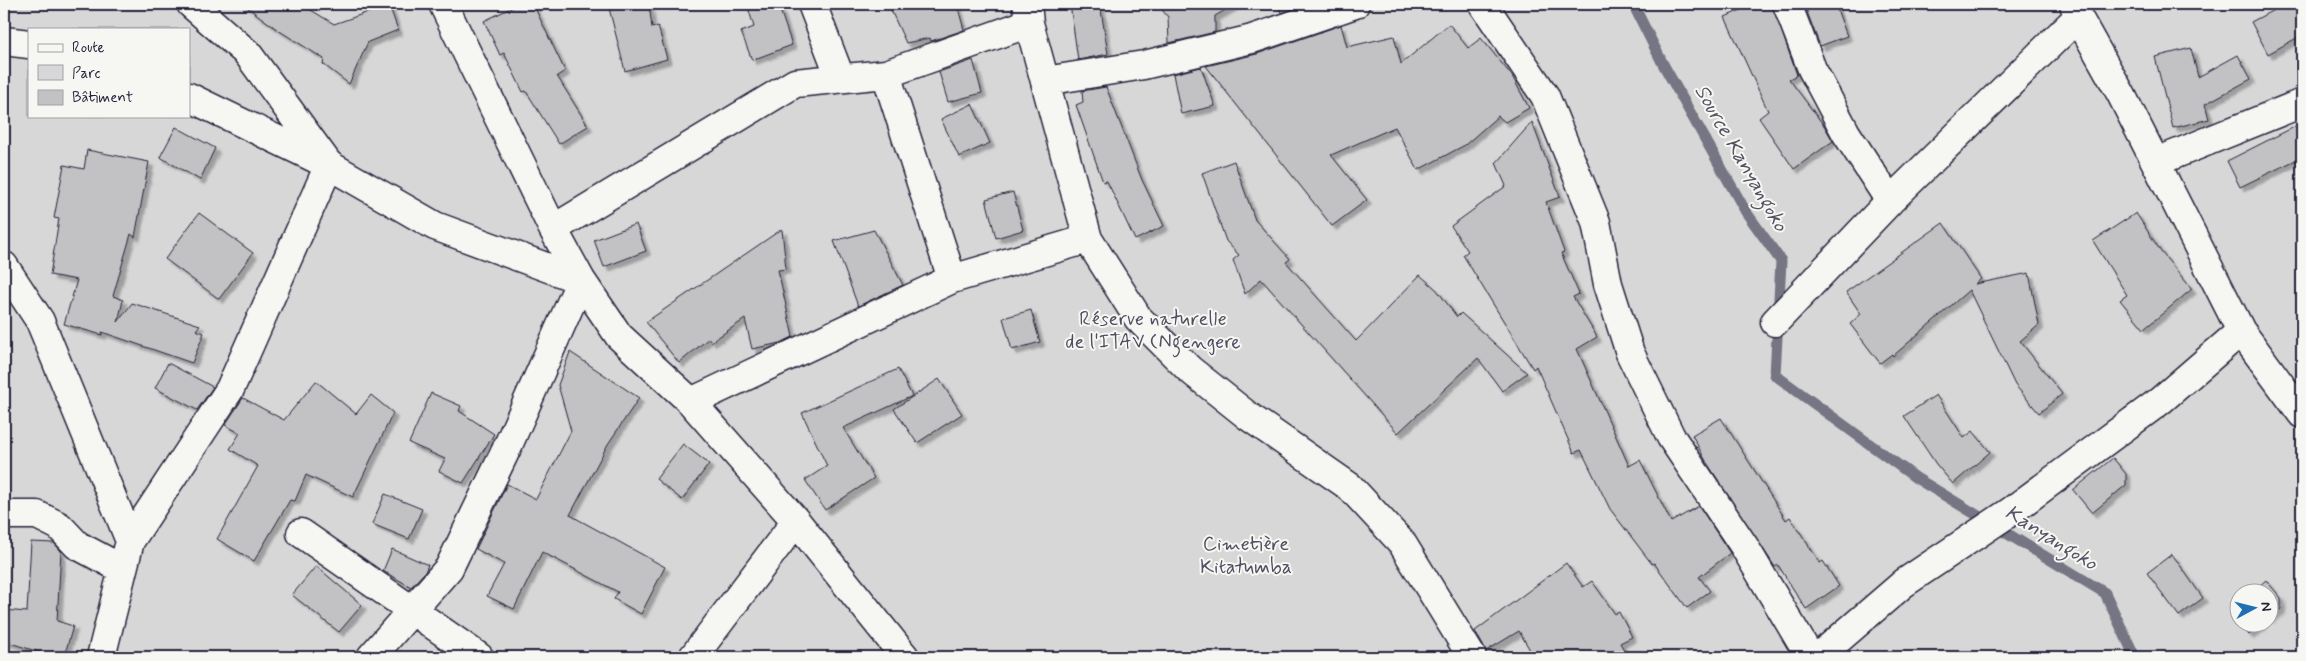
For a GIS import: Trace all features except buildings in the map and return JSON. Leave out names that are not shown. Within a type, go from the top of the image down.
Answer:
[{"type":"street","points":[[191,4],[248,54],[329,165]]},
{"type":"street","points":[[443,4],[553,229],[581,280],[619,336],[691,402],[796,521],[905,657]]},
{"type":"street","points":[[812,4],[840,77]]},
{"type":"street","points":[[1045,81],[1144,65],[1243,41],[1355,4]]},
{"type":"street","points":[[1484,4],[1545,96],[1596,222],[1608,284],[1630,352],[1672,437],[1744,546],[1810,657]]},
{"type":"street","points":[[1787,4],[1812,69],[1846,133],[1890,201]]},
{"type":"street","points":[[1775,322],[2076,10],[2156,162],[2241,331],[2302,414]]},
{"type":"street","points":[[553,229],[795,84],[840,77],[886,74],[1028,13],[1088,239],[1138,318],[1189,369],[1248,416],[1350,487],[1402,543],[1472,657]]},
{"type":"street","points":[[4,41],[28,44]]},
{"type":"street","points":[[886,74],[952,279]]},
{"type":"street","points":[[190,97],[329,165],[435,226],[581,280]]},
{"type":"street","points":[[2156,162],[2302,103]]},
{"type":"street","points":[[100,657],[130,541],[230,389],[329,165]]},
{"type":"street","points":[[691,402],[952,279],[1088,239]]},
{"type":"street","points":[[4,266],[40,321],[130,541]]},
{"type":"street","points":[[371,657],[449,568],[506,450],[581,280]]},
{"type":"street","points":[[1818,657],[1904,583],[2010,512],[2160,401],[2241,331]]},
{"type":"street","points":[[4,515],[37,515],[59,526],[77,545],[122,569]]},
{"type":"street","points":[[693,657],[796,521]]},
{"type":"street","points":[[301,533],[479,657]]},
{"type":"green space","name":"Réserve naturelle de l'ITAV (Ngengere","points":[[4,4],[2302,4],[2302,657],[4,657]]},
{"type":"waterway","name":"Source Kanyangoko","points":[[1633,4],[1663,64],[1746,212],[1781,261],[1775,375],[1916,478],[2105,593],[2135,657]]},
{"type":"water label","name":"Kanyangoko","points":[[2051,538]]},
{"type":"park label","name":"Cimetière Kitatumba","points":[[1246,556]]}]
